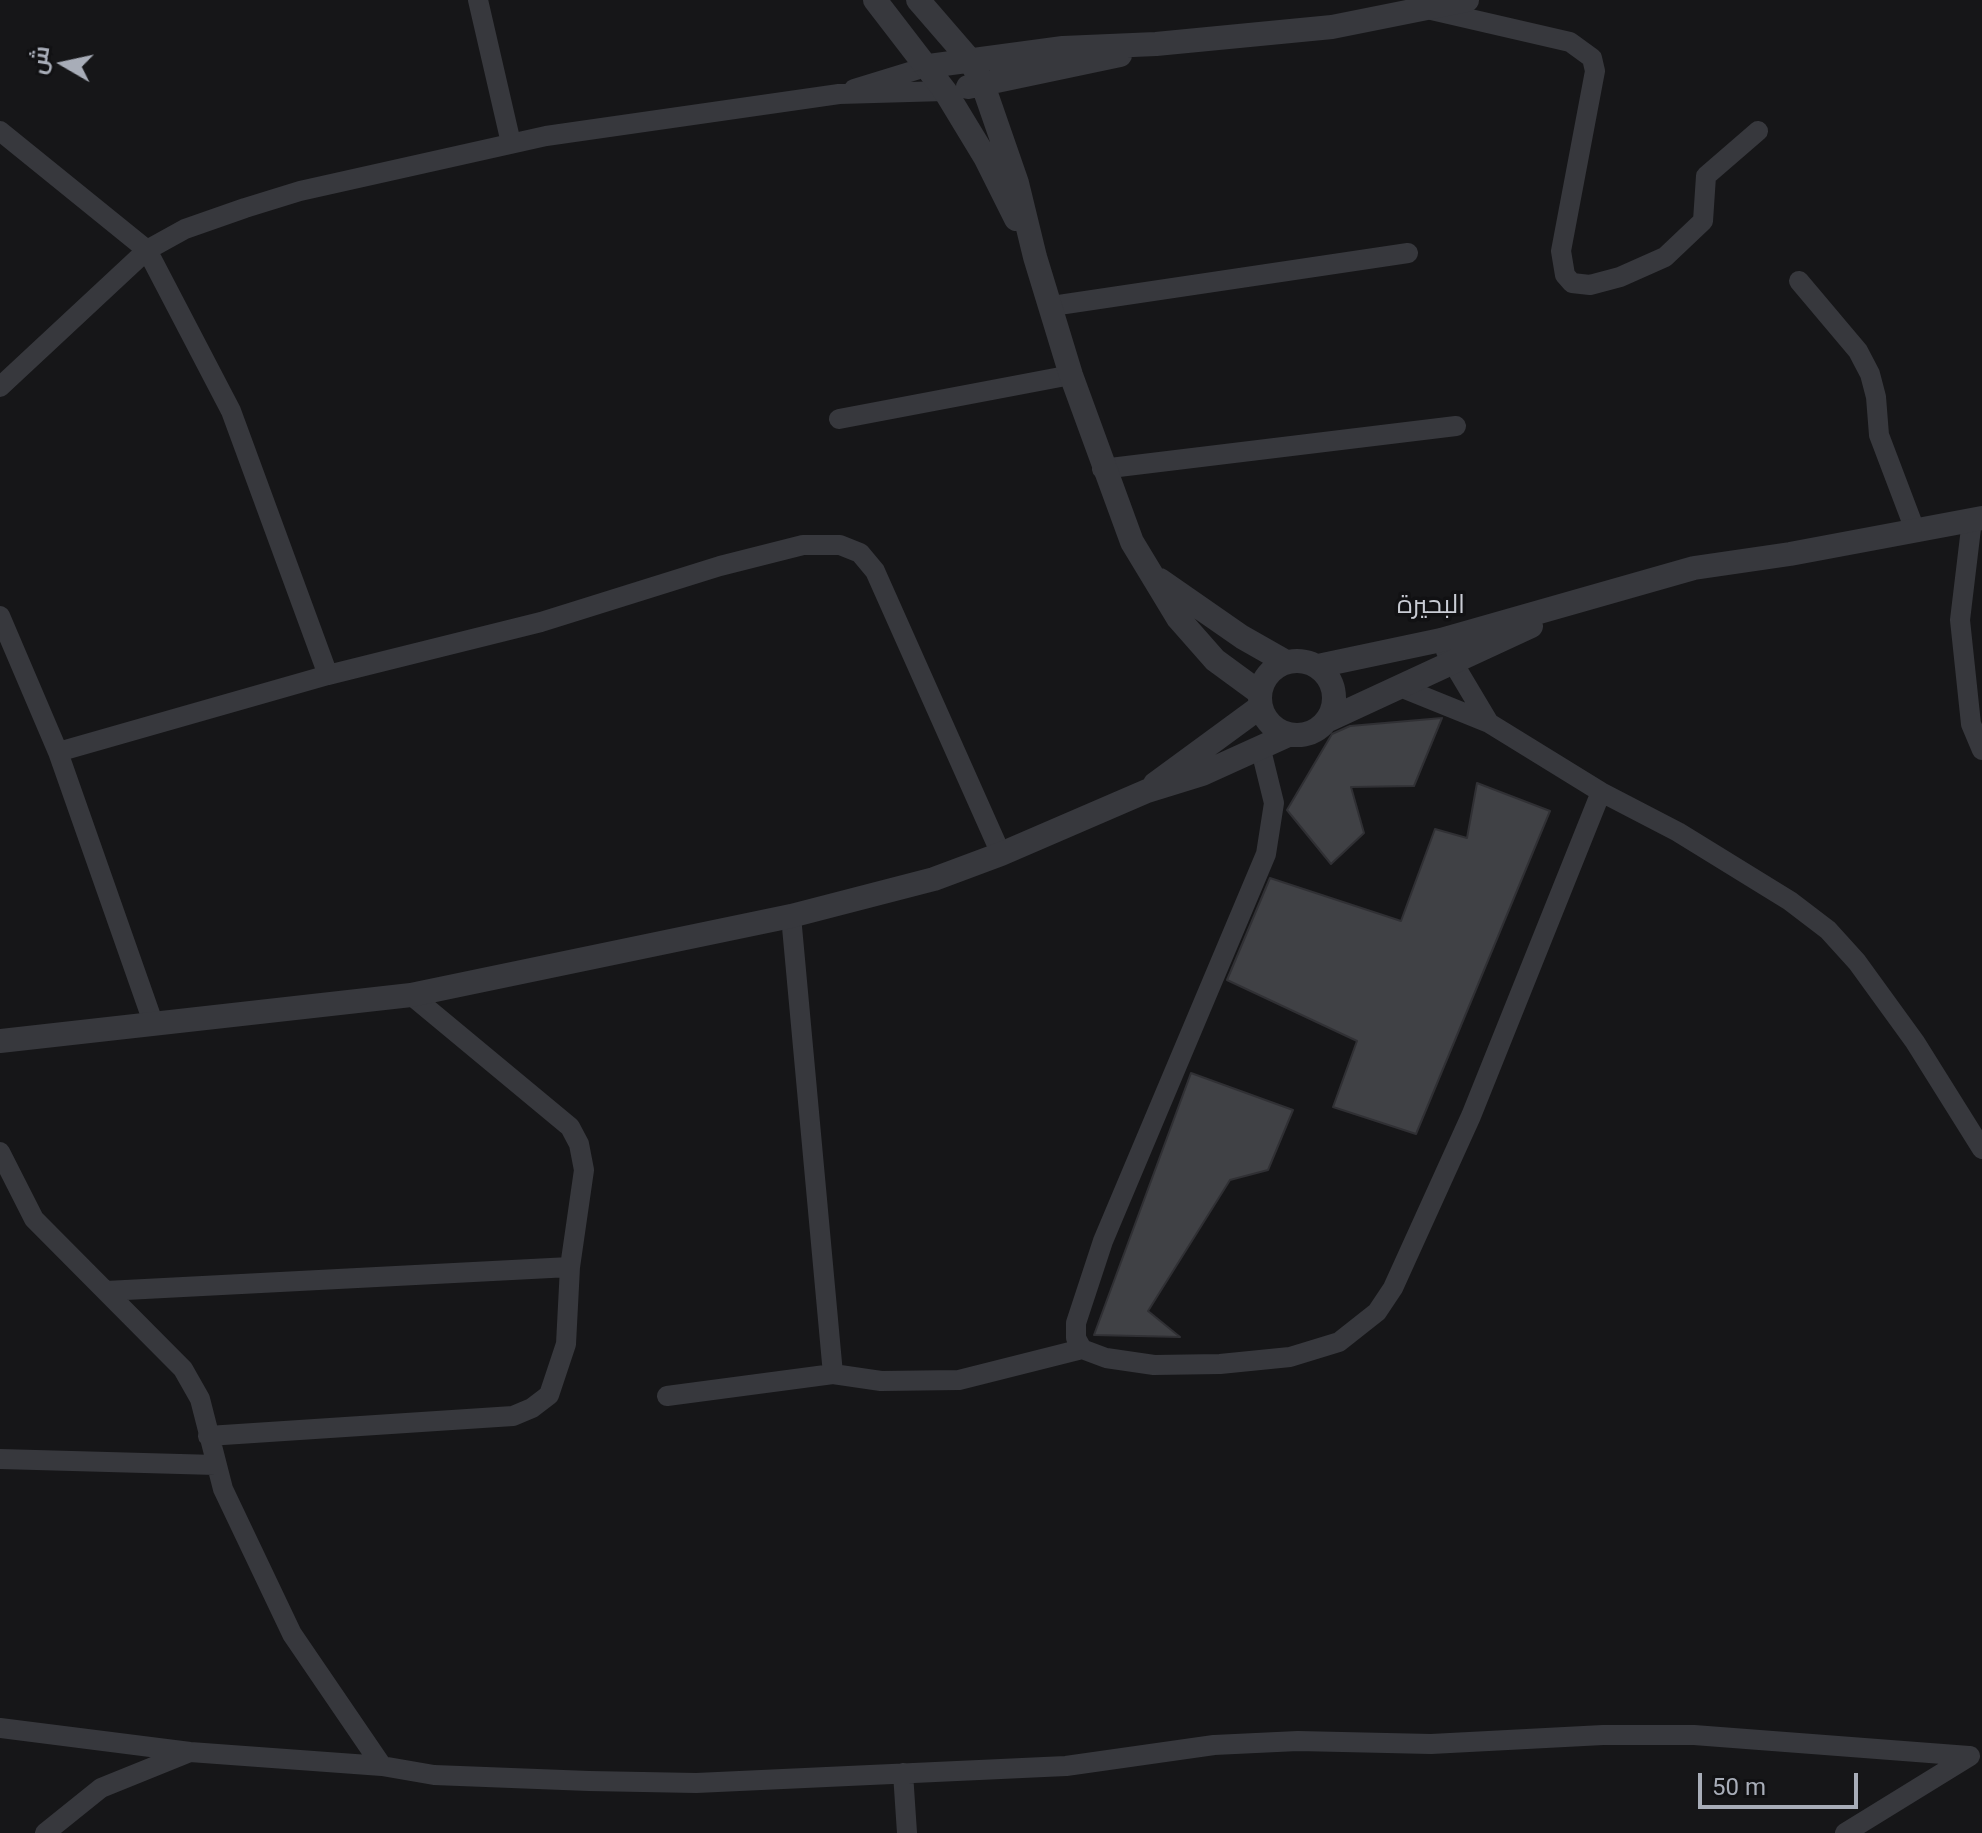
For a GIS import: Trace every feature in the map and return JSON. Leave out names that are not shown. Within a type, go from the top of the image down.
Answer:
[{"type":"street","points":[[478,0],[511,143]]},
{"type":"street","points":[[875,0],[929,66],[945,91],[985,157],[1035,257]]},
{"type":"street","points":[[918,0],[970,60],[983,85],[1017,183],[1035,257],[1071,375],[1102,469],[1132,542],[1156,577],[1178,618],[1215,660],[1260,700],[1270,725],[1288,735]]},
{"type":"street","points":[[839,94],[929,66],[1063,48],[1156,44],[1332,27],[1467,0]]},
{"type":"street","points":[[1427,9],[1570,42],[1592,58],[1595,71],[1561,251],[1565,275],[1572,283],[1590,285],[1620,277],[1665,257],[1703,221],[1706,176],[1758,131]]},
{"type":"street","points":[[0,387],[147,250],[185,229],[300,191],[511,143],[839,94],[945,91],[1083,65],[1156,44]]},
{"type":"street","points":[[0,131],[147,250],[237,424],[328,675]]},
{"type":"street","points":[[1052,306],[1408,253]]},
{"type":"street","points":[[1799,281],[1858,351],[1870,374],[1876,397],[1879,435],[1915,530]]},
{"type":"street","points":[[839,419],[1071,375]]},
{"type":"street","points":[[1102,469],[1456,426]]},
{"type":"street","points":[[1318,666],[1441,640],[1694,568],[1977,519],[1960,620],[1971,724],[1982,750]]},
{"type":"street","points":[[58,752],[328,675],[541,622],[776,552],[803,545],[840,545],[860,553],[875,571],[1001,854]]},
{"type":"street","points":[[1156,577],[1242,637],[1286,662]]},
{"type":"street","points":[[0,1041],[411,995],[791,916],[934,879],[1001,854],[1147,791],[1202,774],[1288,735],[1303,735],[1317,730],[1328,720],[1591,597]]},
{"type":"street","points":[[0,616],[58,752],[154,1025]]},
{"type":"street","points":[[1441,640],[1489,723]]},
{"type":"street","points":[[1147,791],[1260,700],[1268,673],[1286,662],[1302,660],[1318,666],[1327,674],[1335,697],[1328,720]]},
{"type":"street","points":[[1400,687],[1489,723],[1601,792],[1691,839],[1790,901],[1828,930],[1857,962],[1915,1042],[1982,1149]]},
{"type":"street","points":[[1082,1349],[1076,1338],[1076,1323],[1103,1241],[1266,854],[1274,803],[1260,746]]},
{"type":"street","points":[[667,1396],[833,1374],[881,1381],[959,1380],[1082,1349],[1106,1358],[1154,1365],[1220,1364],[1290,1357],[1339,1342],[1377,1312],[1393,1288],[1471,1116],[1601,792]]},
{"type":"street","points":[[791,916],[833,1374]]},
{"type":"street","points":[[208,1436],[513,1416],[532,1408],[549,1395],[566,1344],[570,1267],[584,1170],[579,1144],[570,1127],[411,995]]},
{"type":"street","points":[[0,1152],[34,1219],[65,1254],[183,1369],[200,1399],[216,1465],[234,1514],[292,1634],[382,1766]]},
{"type":"street","points":[[106,1291],[570,1267]]},
{"type":"street","points":[[0,1459],[216,1465]]},
{"type":"street","points":[[0,1728],[190,1752],[382,1766],[434,1775],[696,1783],[1066,1766],[1250,1742],[1431,1744],[1603,1735],[1781,1739],[1976,1756]]},
{"type":"street","points":[[45,1833],[101,1788],[190,1752]]},
{"type":"street","points":[[1845,1833],[1976,1756]]},
{"type":"street","points":[[903,1773],[907,1833]]},
{"type":"building","points":[[1442,718],[1414,786],[1351,787],[1364,833],[1331,864],[1287,810],[1332,734],[1350,726]]},
{"type":"building","points":[[1477,783],[1550,811],[1416,1134],[1333,1107],[1357,1041],[1227,980],[1270,878],[1401,921],[1435,829],[1467,838]]},
{"type":"building","points":[[1191,1073],[1293,1110],[1268,1170],[1230,1180],[1148,1311],[1180,1337],[1094,1335]]},
{"type":"district","name":"البحيرة","points":[[1431,606]]}]
